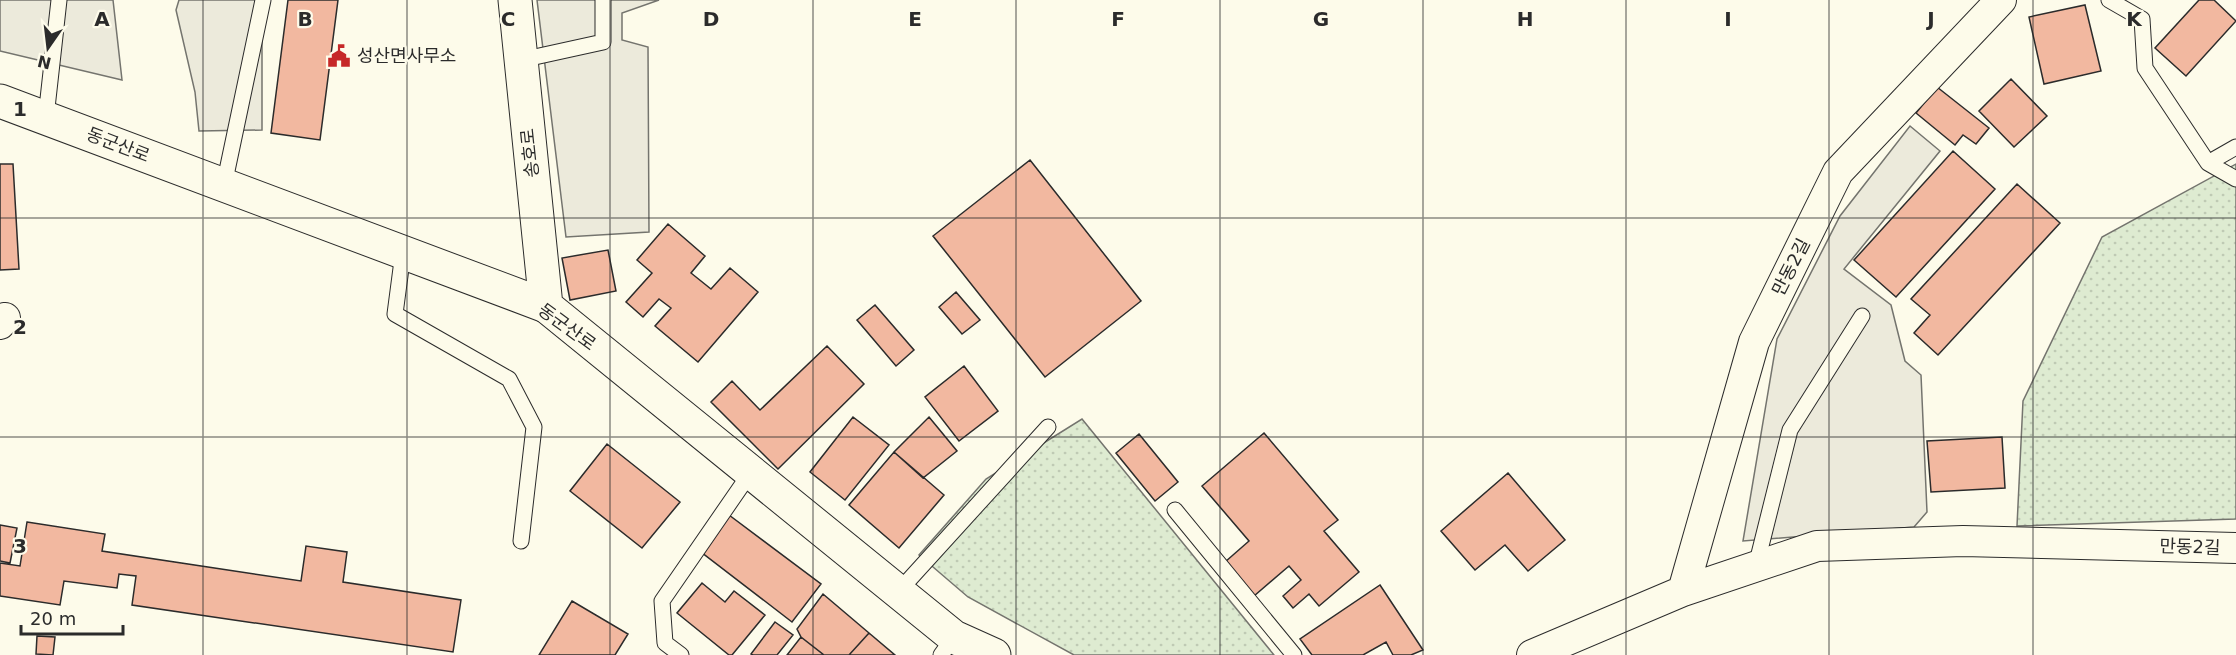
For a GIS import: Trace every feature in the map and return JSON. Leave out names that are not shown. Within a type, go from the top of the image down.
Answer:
[{"type":"main road","name":"송호로","points":[[515,0],[546,306]]},
{"type":"main road","name":"동군산로","points":[[0,100],[546,306],[898,592],[947,646],[994,655]]},
{"type":"street","name":"만동2길","points":[[1683,591],[1754,342],[1838,172],[2001,0]]},
{"type":"street","name":"만동2길","points":[[1532,655],[1683,591],[1817,546],[1963,541],[2236,548]]},
{"type":"lane","points":[[46,117],[59,0]]},
{"type":"lane","points":[[224,185],[263,0]]},
{"type":"lane","points":[[521,60],[603,42],[603,0]]},
{"type":"lane","points":[[2109,0],[2142,19],[2145,68],[2208,163],[2236,179]]},
{"type":"lane","points":[[2208,163],[2236,147]]},
{"type":"lane","points":[[403,253],[395,314],[509,379],[534,427],[521,541]]},
{"type":"lane","points":[[1756,566],[1790,430],[1862,316]]},
{"type":"lane","points":[[898,592],[1048,427]]},
{"type":"lane","points":[[681,655],[665,643],[662,601],[751,472]]},
{"type":"lane","points":[[1175,510],[1294,655]]},
{"type":"green space","points":[[2236,164],[2236,519],[2017,526],[2023,401],[2102,237]]},
{"type":"green space","points":[[1082,419],[1274,655],[1074,655],[968,597],[919,555],[986,479]]},
{"type":"shaded area","points":[[0,0],[113,0],[122,80],[0,51]]},
{"type":"shaded area","points":[[179,0],[262,0],[262,130],[199,131],[195,92],[176,10]]},
{"type":"shaded area","points":[[537,0],[659,0],[622,13],[622,40],[648,47],[649,232],[566,237]]},
{"type":"shaded area","points":[[1910,126],[1940,151],[1844,269],[1891,305],[1905,361],[1921,375],[1927,512],[1914,527],[1743,541],[1777,339],[1840,216]]},
{"type":"building","points":[[288,0],[338,0],[320,140],[271,133]]},
{"type":"building","points":[[2199,0],[2214,0],[2236,21],[2186,76],[2155,48]]},
{"type":"building","points":[[2085,5],[2101,71],[2044,84],[2029,17]]},
{"type":"building","points":[[2011,79],[2047,116],[2014,147],[1979,111]]},
{"type":"building","points":[[1937,87],[1989,128],[1976,144],[1963,135],[1955,145],[1916,113]]},
{"type":"building","points":[[1953,151],[1995,189],[1896,297],[1854,260]]},
{"type":"building","points":[[1030,160],[1141,301],[1045,377],[933,236]]},
{"type":"building","points":[[0,164],[13,164],[19,269],[0,270]]},
{"type":"building","points":[[2017,184],[2060,223],[1938,355],[1914,333],[1930,315],[1911,299]]},
{"type":"building","points":[[668,224],[705,256],[691,273],[711,289],[730,268],[758,292],[698,362],[655,326],[671,308],[659,299],[643,317],[626,302],[652,273],[637,260]]},
{"type":"building","points":[[608,250],[616,291],[570,300],[562,258]]},
{"type":"building","points":[[956,292],[980,320],[962,334],[939,307]]},
{"type":"building","points":[[875,305],[914,350],[896,366],[857,320]]},
{"type":"building","points":[[827,346],[864,384],[778,469],[711,402],[732,381],[760,410]]},
{"type":"building","points":[[964,366],[998,411],[959,441],[925,397]]},
{"type":"building","points":[[853,417],[889,445],[845,500],[810,472]]},
{"type":"building","points":[[929,417],[957,451],[923,478],[894,452]]},
{"type":"building","points":[[1264,433],[1338,520],[1324,531],[1359,572],[1319,606],[1309,594],[1293,608],[1283,596],[1301,580],[1289,566],[1254,596],[1225,562],[1249,541],[1202,486]]},
{"type":"building","points":[[1139,434],[1178,482],[1155,501],[1116,453]]},
{"type":"building","points":[[2002,437],[2005,488],[1931,492],[1927,441]]},
{"type":"building","points":[[607,444],[680,502],[642,548],[570,491]]},
{"type":"building","points":[[894,452],[944,495],[899,548],[849,505]]},
{"type":"building","points":[[1508,473],[1565,540],[1528,571],[1505,545],[1475,570],[1441,531]]},
{"type":"building","points":[[729,515],[821,584],[792,622],[701,552]]},
{"type":"building","points":[[27,522],[105,534],[102,551],[301,581],[306,546],[347,552],[343,582],[461,600],[453,652],[132,605],[136,576],[119,574],[117,588],[64,581],[60,605],[0,596],[0,563],[20,566]]},
{"type":"building","points":[[0,525],[17,528],[10,563],[0,561]]},
{"type":"building","points":[[702,583],[725,602],[734,591],[765,615],[732,655],[729,655],[677,613]]},
{"type":"building","points":[[1380,585],[1423,650],[1411,655],[1393,655],[1386,642],[1363,655],[1312,655],[1300,639]]},
{"type":"building","points":[[823,594],[869,633],[849,655],[824,655],[801,637],[797,629]]},
{"type":"building","points":[[572,601],[628,634],[615,655],[539,655]]},
{"type":"building","points":[[775,622],[793,635],[777,655],[751,654]]},
{"type":"building","points":[[869,633],[895,655],[849,655]]},
{"type":"building","points":[[37,636],[55,637],[53,655],[36,654]]},
{"type":"building","points":[[801,637],[824,655],[787,655]]},
{"type":"place","name":"성산면사무소","points":[[339,56]]}]
